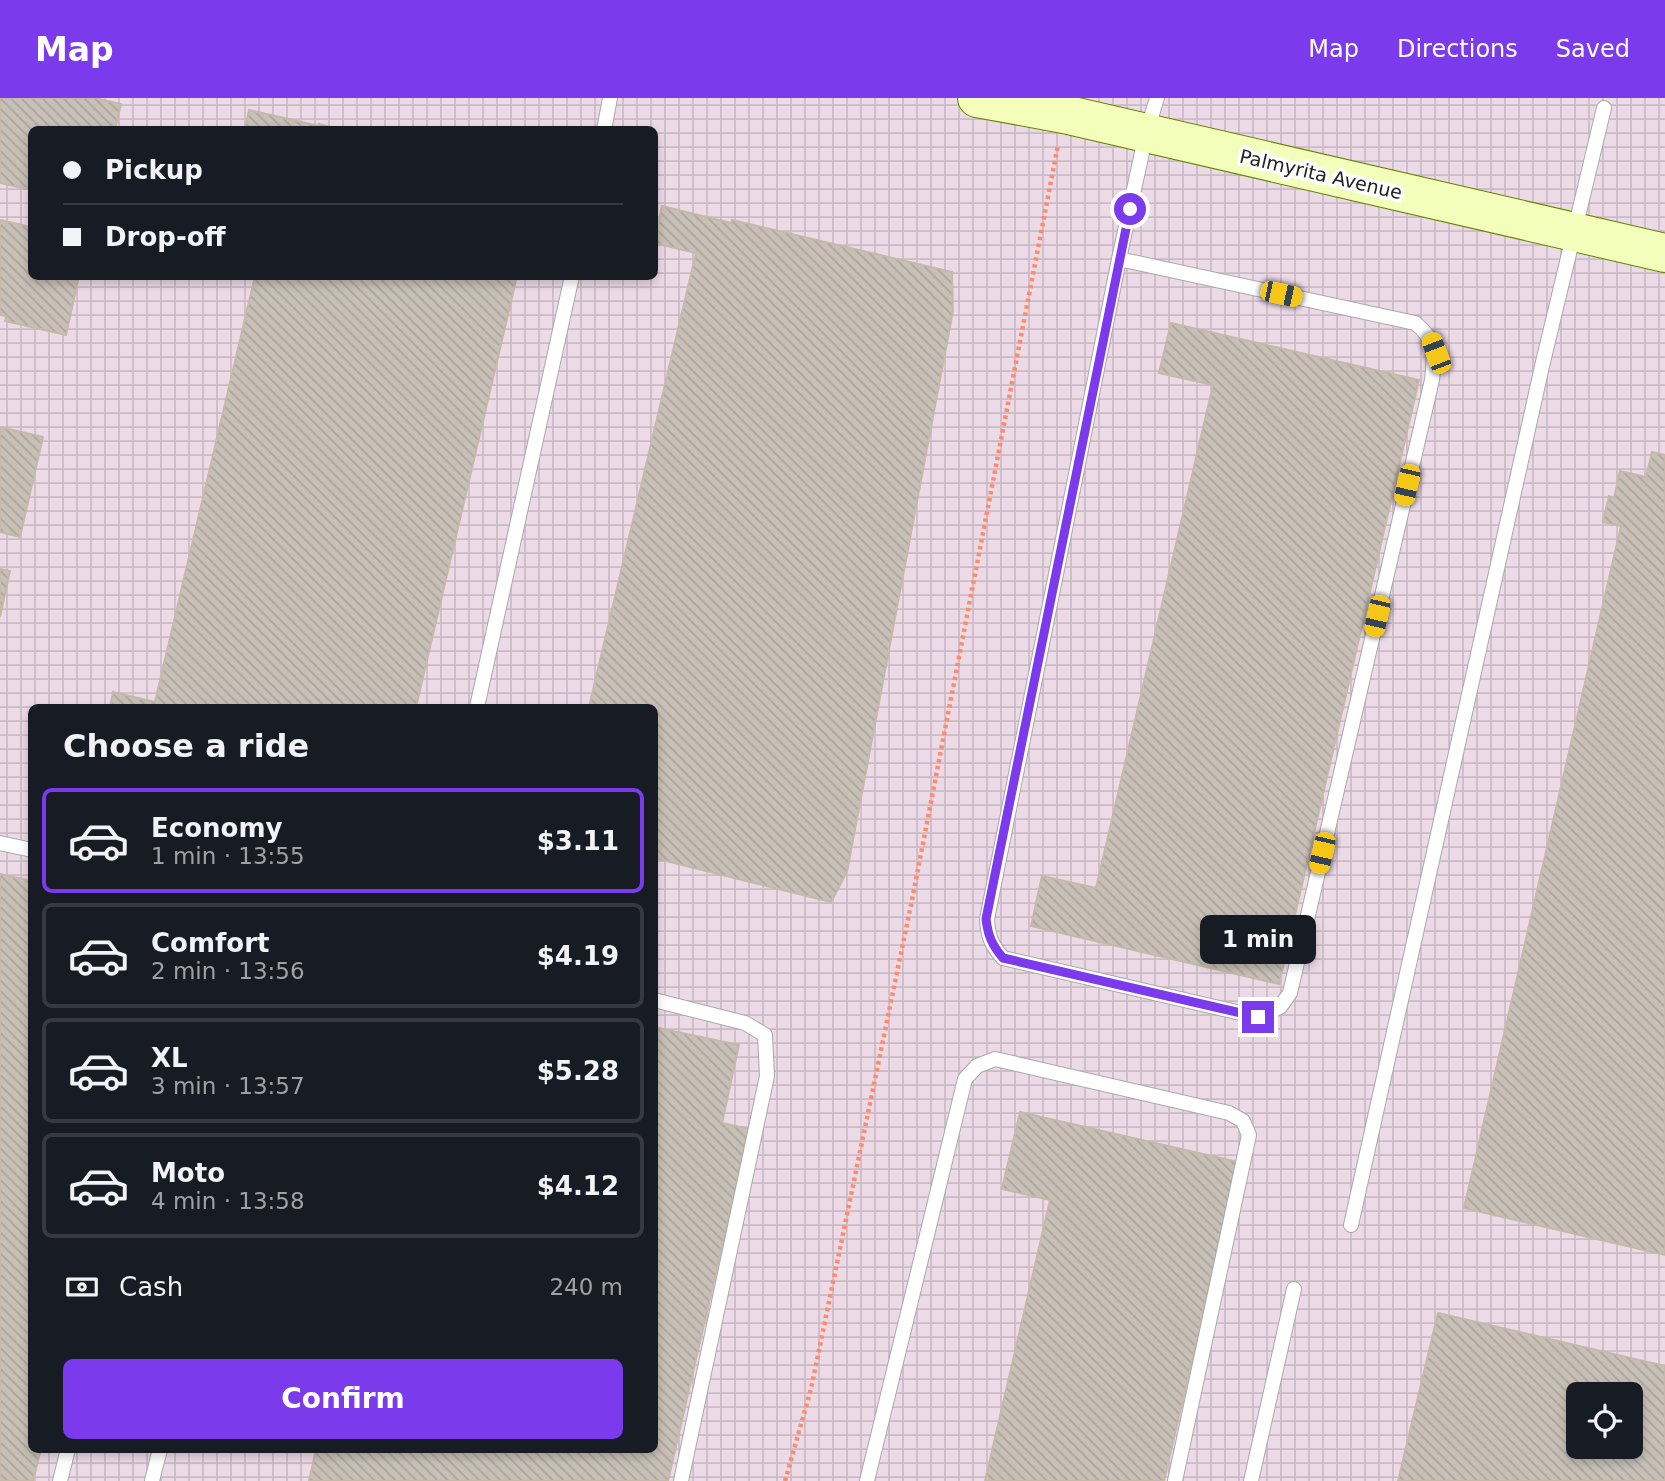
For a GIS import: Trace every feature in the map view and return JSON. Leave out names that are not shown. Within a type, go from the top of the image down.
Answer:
[{"type":"street","name":"Palmyrita Avenue","points":[[977,98],[1064,114],[1665,253]]},
{"type":"lane","points":[[605,126],[610,98]]},
{"type":"lane","points":[[1119,259],[1415,323],[1426,331],[1436,353],[1432,380],[1292,984],[1286,1002],[1272,1013],[1258,1017],[1003,958],[988,936],[986,919],[1119,259],[1146,134],[1157,98]]},
{"type":"lane","points":[[1351,1225],[1543,362],[1604,108]]},
{"type":"lane","points":[[478,704],[571,280]]},
{"type":"lane","points":[[0,843],[28,849]]},
{"type":"lane","points":[[658,1001],[745,1023],[765,1035],[767,1076],[681,1481]]},
{"type":"lane","points":[[867,1481],[965,1079],[977,1066],[995,1059],[1229,1113],[1243,1121],[1249,1135],[1175,1481]]},
{"type":"lane","points":[[1251,1481],[1294,1289]]},
{"type":"lane","points":[[60,1481],[67,1453]]},
{"type":"lane","points":[[152,1481],[159,1453]]},
{"type":"path","points":[[785,1481],[811,1389],[913,895],[1064,114]]},
{"type":"shaded area","points":[[0,98],[1665,98],[1665,1481],[0,1481]]},
{"type":"building","points":[[0,98],[95,98],[121,104],[116,126],[28,126],[28,189],[0,183]]},
{"type":"building","points":[[249,110],[319,126],[246,126]]},
{"type":"building","points":[[662,206],[952,272],[953,311],[847,872],[831,902],[658,859],[658,704],[590,704],[696,253],[658,244]]},
{"type":"building","points":[[0,220],[28,226],[28,280],[78,280],[66,335],[5,321],[6,316],[0,315]]},
{"type":"building","points":[[254,280],[516,280],[417,704],[111,704],[113,692],[155,702]]},
{"type":"building","points":[[1171,323],[1419,380],[1279,984],[1031,926],[1042,876],[1096,888],[1213,385],[1159,373]]},
{"type":"building","points":[[0,427],[43,437],[20,537],[0,532]]},
{"type":"building","points":[[1652,452],[1665,455],[1665,1255],[1464,1208],[1621,526],[1603,522],[1609,496],[1614,498],[1620,471],[1646,477]]},
{"type":"building","points":[[0,569],[10,571],[0,617]]},
{"type":"building","points":[[0,874],[28,880],[28,1453],[40,1453],[33,1481],[0,1481]]},
{"type":"building","points":[[658,1028],[739,1045],[722,1123],[749,1129],[668,1481],[309,1481],[315,1453],[658,1453]]},
{"type":"building","points":[[1020,1112],[1238,1162],[1164,1481],[985,1481],[1050,1200],[1002,1189]]},
{"type":"building","points":[[1438,1313],[1665,1366],[1665,1481],[1398,1481]]},
{"type":"route","points":[[1130,209],[986,919],[988,936],[1003,958],[1258,1017]]}]
